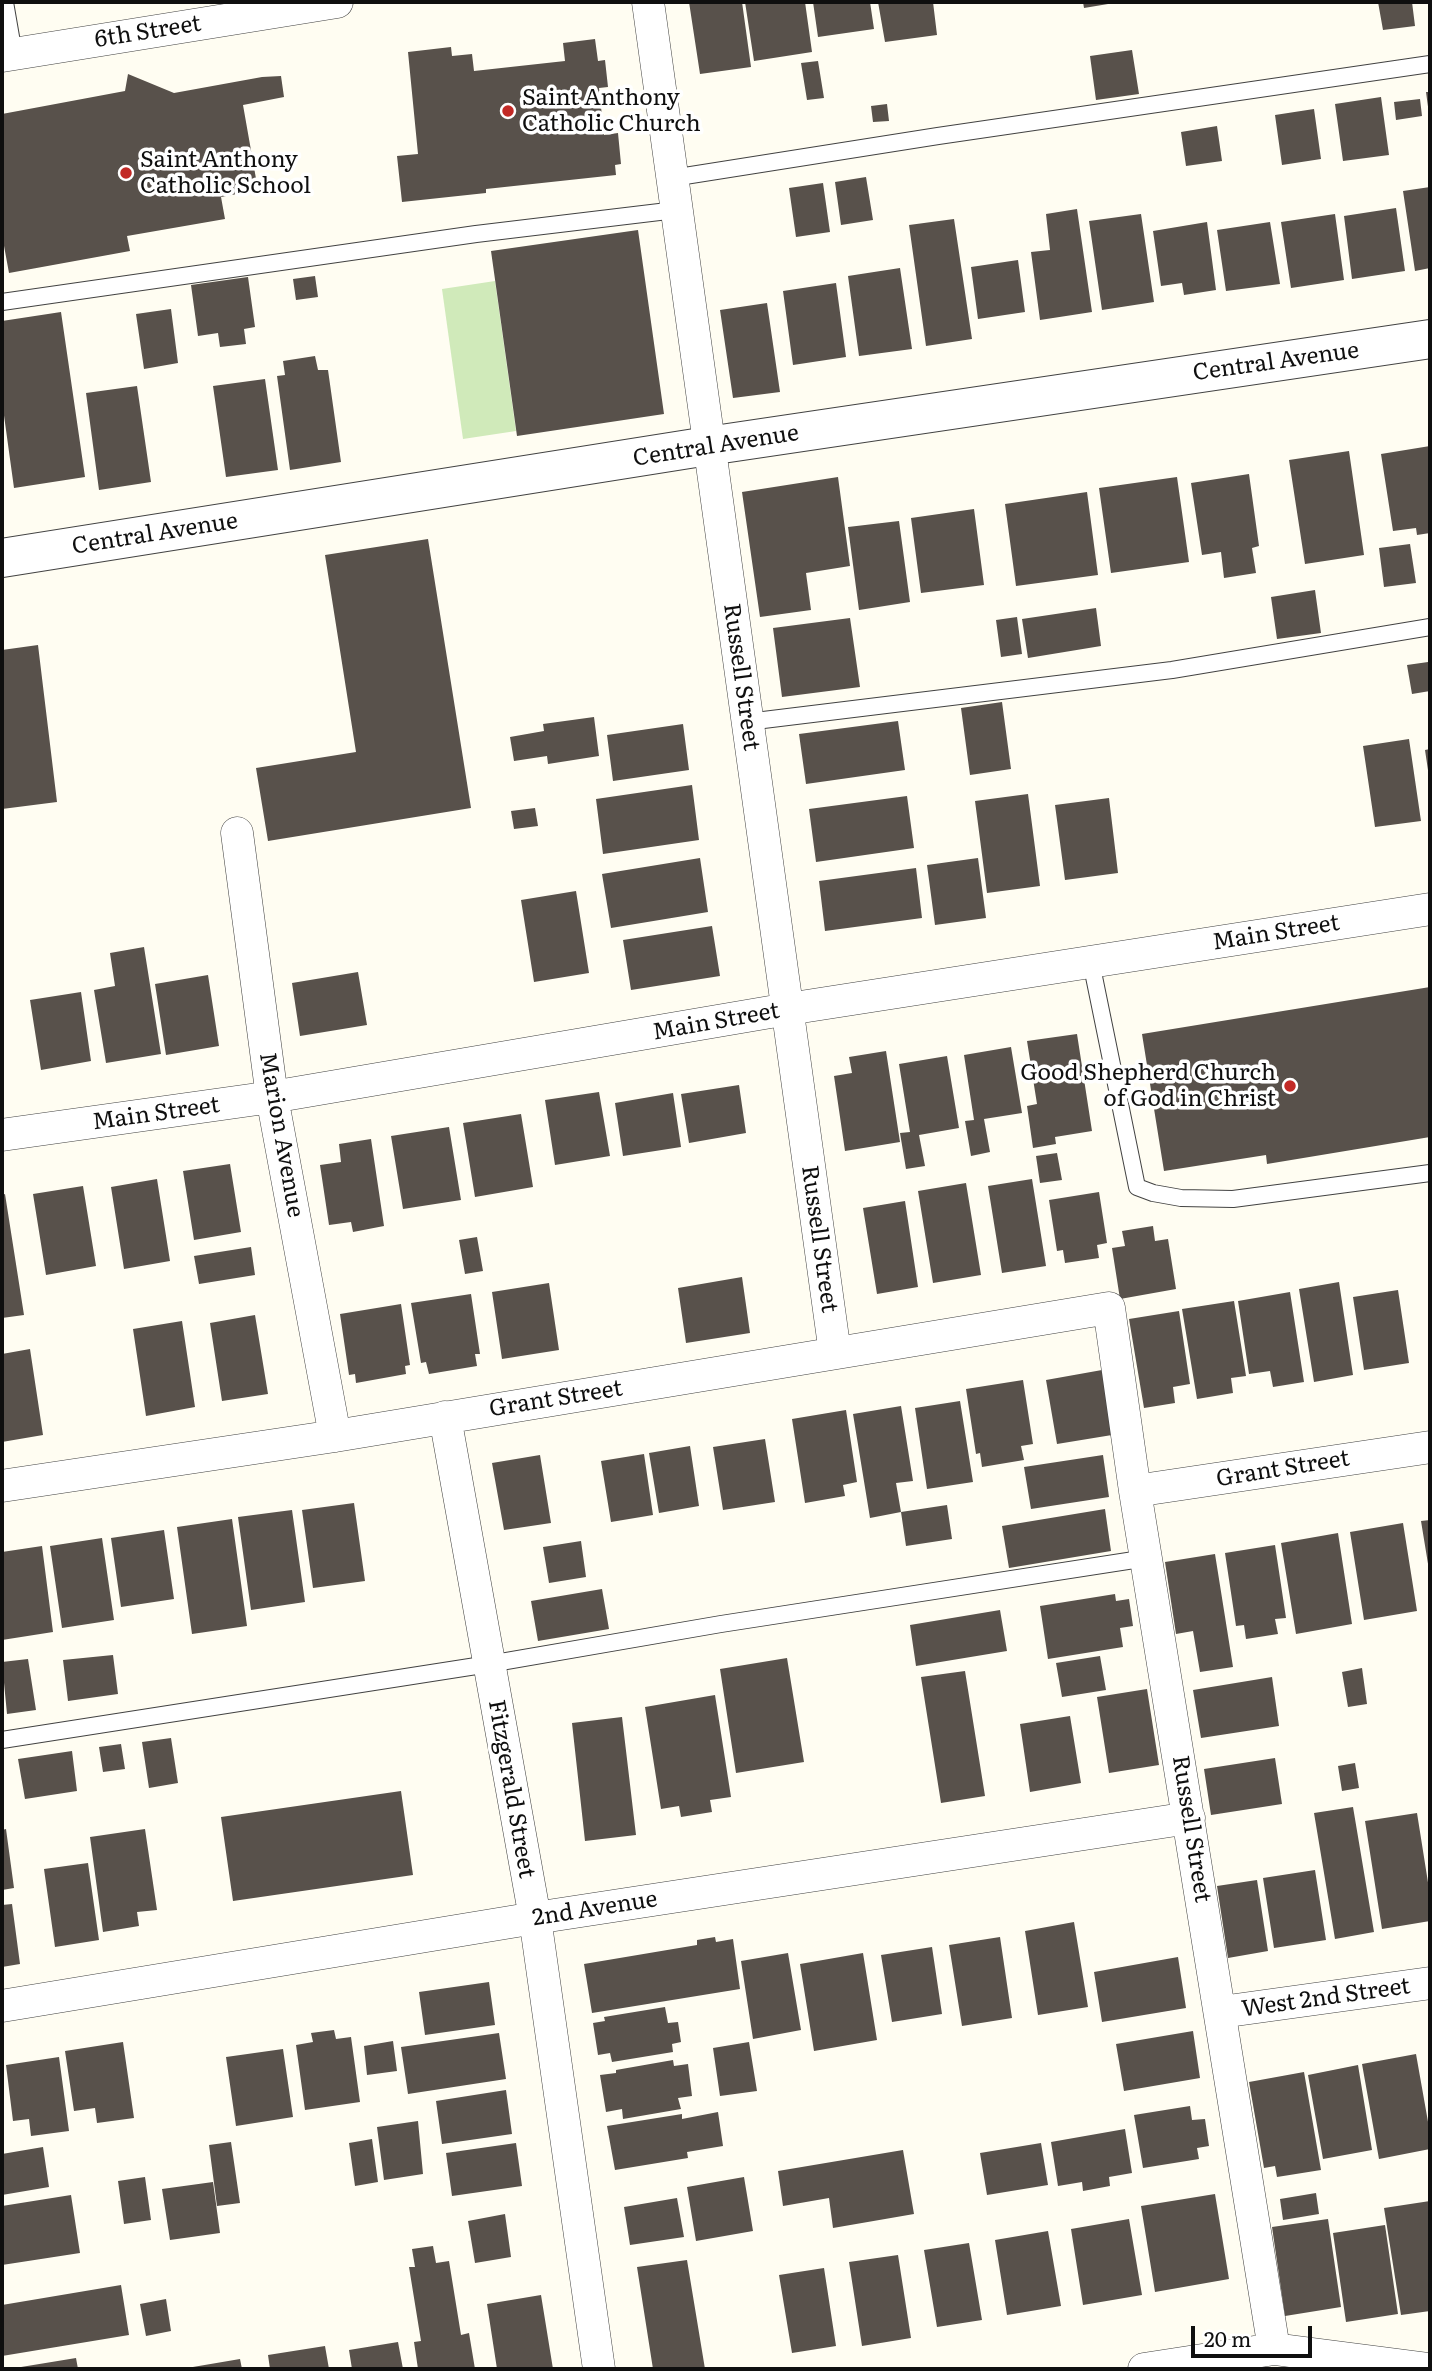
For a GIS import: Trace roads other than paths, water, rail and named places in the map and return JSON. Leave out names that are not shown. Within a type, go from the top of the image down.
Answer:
[{"type":"street","name":"6th Street","points":[[8,55],[337,2]]},
{"type":"street","name":"Russell Street","points":[[648,2],[835,1353]]},
{"type":"street","name":"Central Avenue","points":[[2,558],[708,446],[1430,339]]},
{"type":"street","name":"Marion Avenue","points":[[237,833],[272,1097],[335,1436]]},
{"type":"street","name":"Main Street","points":[[2,1135],[272,1097],[788,1009],[1430,909]]},
{"type":"street","name":"Russell Street","points":[[1109,1308],[1135,1490],[1221,2012],[1274,2359]]},
{"type":"street","name":"Grant Street","points":[[2,1486],[335,1436],[1109,1308]]},
{"type":"street","name":"Fitzgerald Street","points":[[445,1417],[535,1918],[599,2369]]},
{"type":"street","name":"Grant Street","points":[[1135,1490],[1430,1447]]},
{"type":"street","name":"2nd Avenue","points":[[2,2006],[535,1918],[1189,1818]]},
{"type":"street","name":"West 2nd Street","points":[[1221,2012],[1430,1983]]},
{"type":"street","points":[[1144,2369],[1274,2359],[1429,2369]]},
{"type":"lane","points":[[5,2],[8,55]]},
{"type":"lane","points":[[672,178],[1430,64]]},
{"type":"lane","points":[[2,302],[476,234],[676,210]]},
{"type":"lane","points":[[747,722],[1172,670],[1430,627]]},
{"type":"lane","points":[[1091,962],[1137,1186],[1153,1193],[1181,1198],[1233,1199],[1430,1173]]},
{"type":"lane","points":[[2,1740],[1147,1558]]},
{"type":"place","name":"Saint Anthony Catholic Church","points":[[508,111]]},
{"type":"place","name":"Saint Anthony Catholic School","points":[[126,173]]},
{"type":"place","name":"Good Shepherd Church of God in Christ","points":[[1290,1086]]}]
